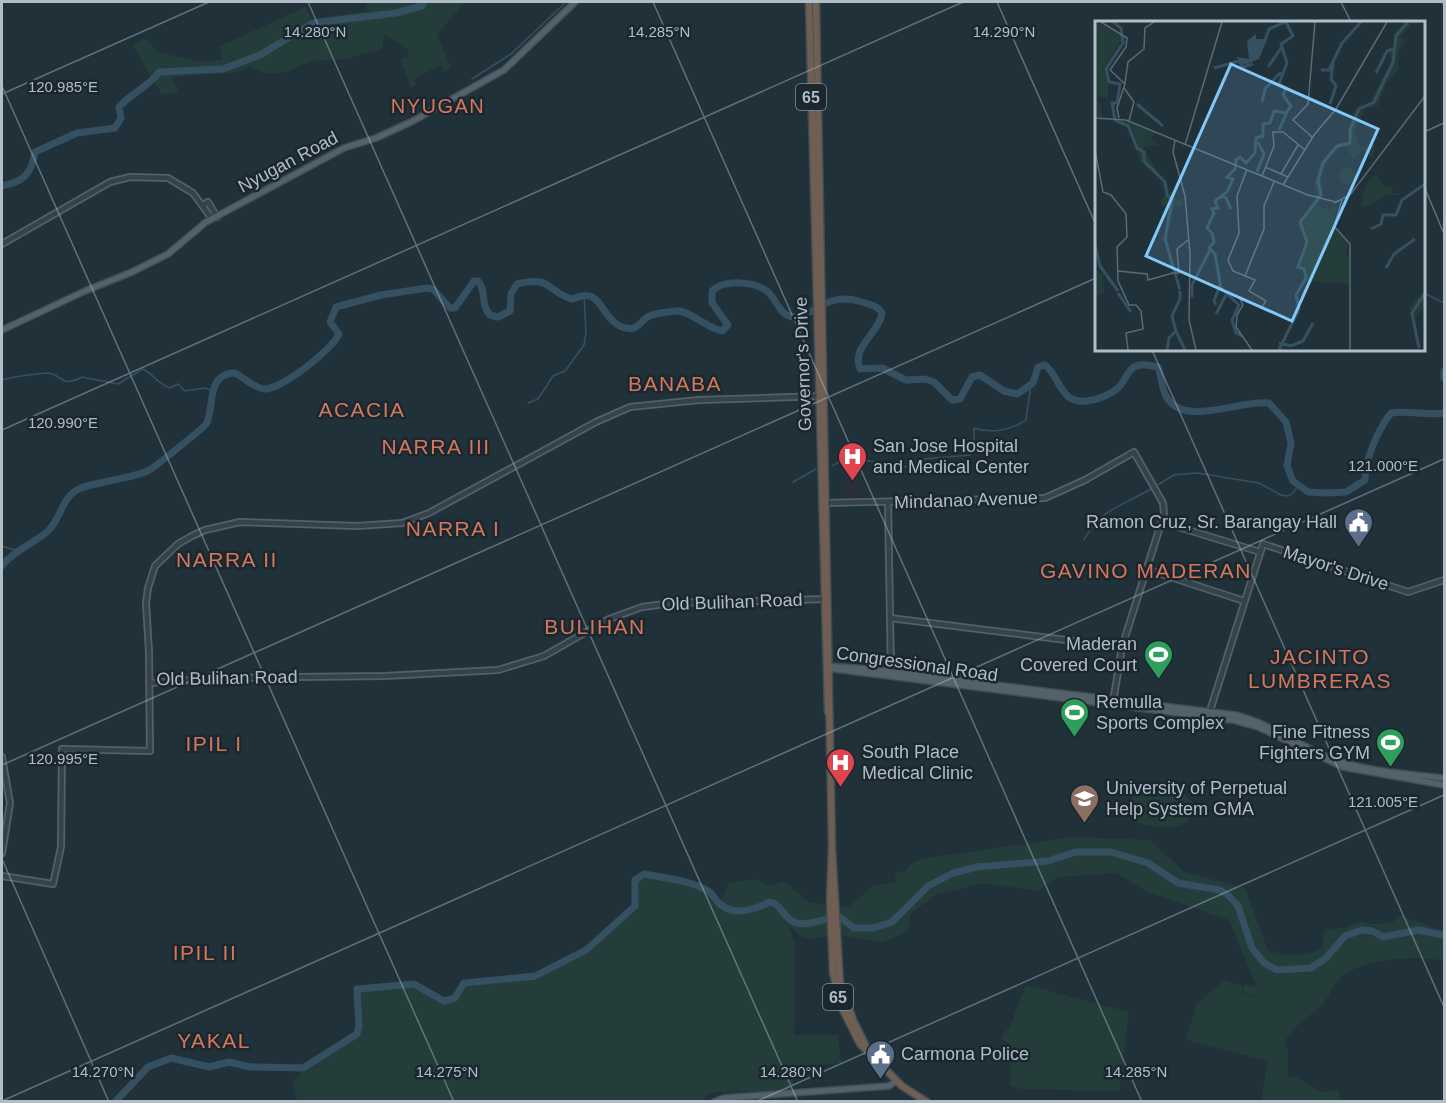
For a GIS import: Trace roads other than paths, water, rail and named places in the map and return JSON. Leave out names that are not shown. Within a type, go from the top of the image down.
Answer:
[{"type":"highway","name":"Governor's Drive","points":[[809,2],[822,396],[834,936],[843,993],[868,1050],[896,1081],[927,1101]]},
{"type":"highway","name":"Governor's Drive","points":[[816,2],[818,280]]},
{"type":"main road","name":"Nyugan Road","points":[[2,330],[141,268],[168,254],[214,218],[344,148],[376,138],[413,121],[486,80],[513,62],[575,2]]},
{"type":"main road","name":"Congressional Road","points":[[829,667],[1209,714],[1235,715],[1260,722],[1344,763],[1444,778]]},
{"type":"main road","name":"Congressional Road","points":[[1209,714],[1258,727],[1343,767],[1444,785]]},
{"type":"main road","points":[[714,1101],[724,1098],[889,1086],[896,1081]]},
{"type":"street","points":[[2,244],[110,182],[130,177],[168,178],[193,193],[214,218]]},
{"type":"street","name":"Old Bulihan Road","points":[[822,396],[699,400],[630,407],[596,422],[436,509],[402,523],[357,526],[240,522],[200,532],[178,544],[155,566],[150,576],[146,603],[149,683],[498,670],[544,656],[609,619],[642,607],[673,603],[827,599]]},
{"type":"street","name":"Mindanao Avenue","points":[[824,503],[1046,498],[1085,480],[1134,452],[1164,506],[1162,522]]},
{"type":"street","points":[[888,502],[891,674]]},
{"type":"street","points":[[1113,702],[1122,647],[1162,522],[1260,552]]},
{"type":"street","name":"Mayor's Drive","points":[[1209,714],[1263,544],[1408,592],[1444,580]]},
{"type":"street","points":[[1146,569],[1244,601]]},
{"type":"street","points":[[890,618],[1122,647]]},
{"type":"street","points":[[2,876],[53,884],[61,847],[62,749],[150,751],[149,683]]},
{"type":"street","points":[[2,757],[10,803],[2,853]]},
{"type":"waterway","points":[[2,186],[16,182],[29,172],[35,152],[77,133],[115,128],[121,118],[119,107],[159,72],[223,69],[260,55],[313,23],[396,13],[422,6],[424,2]]},
{"type":"waterway","points":[[472,79],[511,54],[566,2]]},
{"type":"waterway","points":[[1441,2],[1444,6]]},
{"type":"waterway","points":[[2,566],[53,526],[65,502],[74,492],[88,486],[146,472],[198,431],[207,423],[216,384],[226,374],[235,373],[253,385],[264,389],[272,388],[306,368],[335,341],[339,334],[330,322],[336,307],[381,295],[427,288],[433,289],[450,308],[455,308],[474,281],[478,281],[481,285],[485,307],[490,315],[498,317],[510,311],[511,294],[517,284],[536,282],[547,285],[571,299],[584,295],[594,298],[614,322],[630,329],[649,316],[681,311],[722,331],[728,325],[712,303],[712,291],[717,287],[732,283],[762,288],[771,295],[784,313],[793,317],[807,314],[829,302],[838,300],[849,299],[862,302],[876,307],[882,313],[859,354],[860,369],[882,368],[906,380],[925,379],[934,382],[952,400],[960,399],[972,377],[980,375],[1004,391],[1017,394],[1033,383],[1038,367],[1045,365],[1066,395],[1076,400],[1088,401],[1102,397],[1118,388],[1129,371],[1136,366],[1158,367],[1165,394],[1173,405],[1184,410],[1197,412],[1269,403],[1286,422],[1291,443],[1287,466],[1293,481],[1308,492],[1346,492],[1365,480],[1367,463],[1373,445],[1381,427],[1391,413],[1444,413]]},
{"type":"waterway","points":[[1425,294],[1444,303]]},
{"type":"waterway","points":[[528,403],[538,399],[553,376],[565,371],[584,345],[586,332],[584,295]]},
{"type":"waterway","points":[[2,380],[46,373],[56,375],[65,381],[82,377],[118,384],[143,369],[170,388],[178,384],[185,391],[205,388],[213,391]]},
{"type":"waterway","points":[[1444,371],[1444,378]]},
{"type":"waterway","points":[[832,466],[843,460],[857,459],[905,467],[924,459],[970,455],[974,428],[987,431],[1001,430],[1026,420],[1031,384]]},
{"type":"waterway","points":[[793,482],[816,469]]},
{"type":"waterway","points":[[1156,486],[1174,475],[1197,473],[1259,483],[1281,495],[1288,496],[1298,485]]},
{"type":"waterway","points":[[1084,540],[1090,529],[1105,514],[1152,488]]},
{"type":"waterway","points":[[2,546],[21,552]]},
{"type":"waterway","points":[[115,1102],[148,1067],[171,1058],[209,1067],[229,1062],[250,1067],[303,1068],[357,1034],[359,1026],[357,989],[414,984],[444,1001],[455,998],[464,983],[535,976],[586,950],[635,906],[635,880],[644,874],[701,887],[710,892],[721,905],[733,910],[752,909],[770,902],[777,905],[789,919],[797,923],[803,924],[840,917],[854,928],[873,928],[892,922],[928,886],[953,873],[977,867],[1048,861],[1076,852],[1111,852],[1148,863],[1178,883],[1220,890],[1228,895],[1238,906],[1252,948],[1264,963],[1277,970],[1311,968],[1326,958],[1345,936],[1362,930],[1372,931],[1383,937],[1418,930],[1444,935]]},
{"type":"place","name":"San Jose Hospital and Medical Center","points":[[852,482]]},
{"type":"place","name":"Ramon Cruz, Sr. Barangay Hall","points":[[1358,548]]},
{"type":"place","name":"Maderan Covered Court","points":[[1158,680]]},
{"type":"place","name":"Remulla Sports Complex","points":[[1075,738]]},
{"type":"place","name":"Fine Fitness Fighters GYM","points":[[1391,768]]},
{"type":"place","name":"South Place Medical Clinic","points":[[841,788]]},
{"type":"place","name":"University of Perpetual Help System GMA","points":[[1085,824]]},
{"type":"place","name":"Carmona Police","points":[[880,1080]]},
{"type":"district","name":"NYUGAN","points":[[438,106]]},
{"type":"district","name":"BANABA","points":[[675,384]]},
{"type":"district","name":"ACACIA","points":[[362,410]]},
{"type":"district","name":"NARRA III","points":[[436,447]]},
{"type":"district","name":"NARRA I","points":[[453,529]]},
{"type":"district","name":"NARRA II","points":[[227,560]]},
{"type":"district","name":"GAVINO MADERAN","points":[[1146,571]]},
{"type":"district","name":"BULIHAN","points":[[595,627]]},
{"type":"district","name":"JACINTO LUMBRERAS","points":[[1320,669]]},
{"type":"district","name":"IPIL I","points":[[214,744]]},
{"type":"district","name":"IPIL II","points":[[205,953]]},
{"type":"district","name":"YAKAL","points":[[214,1041]]}]
